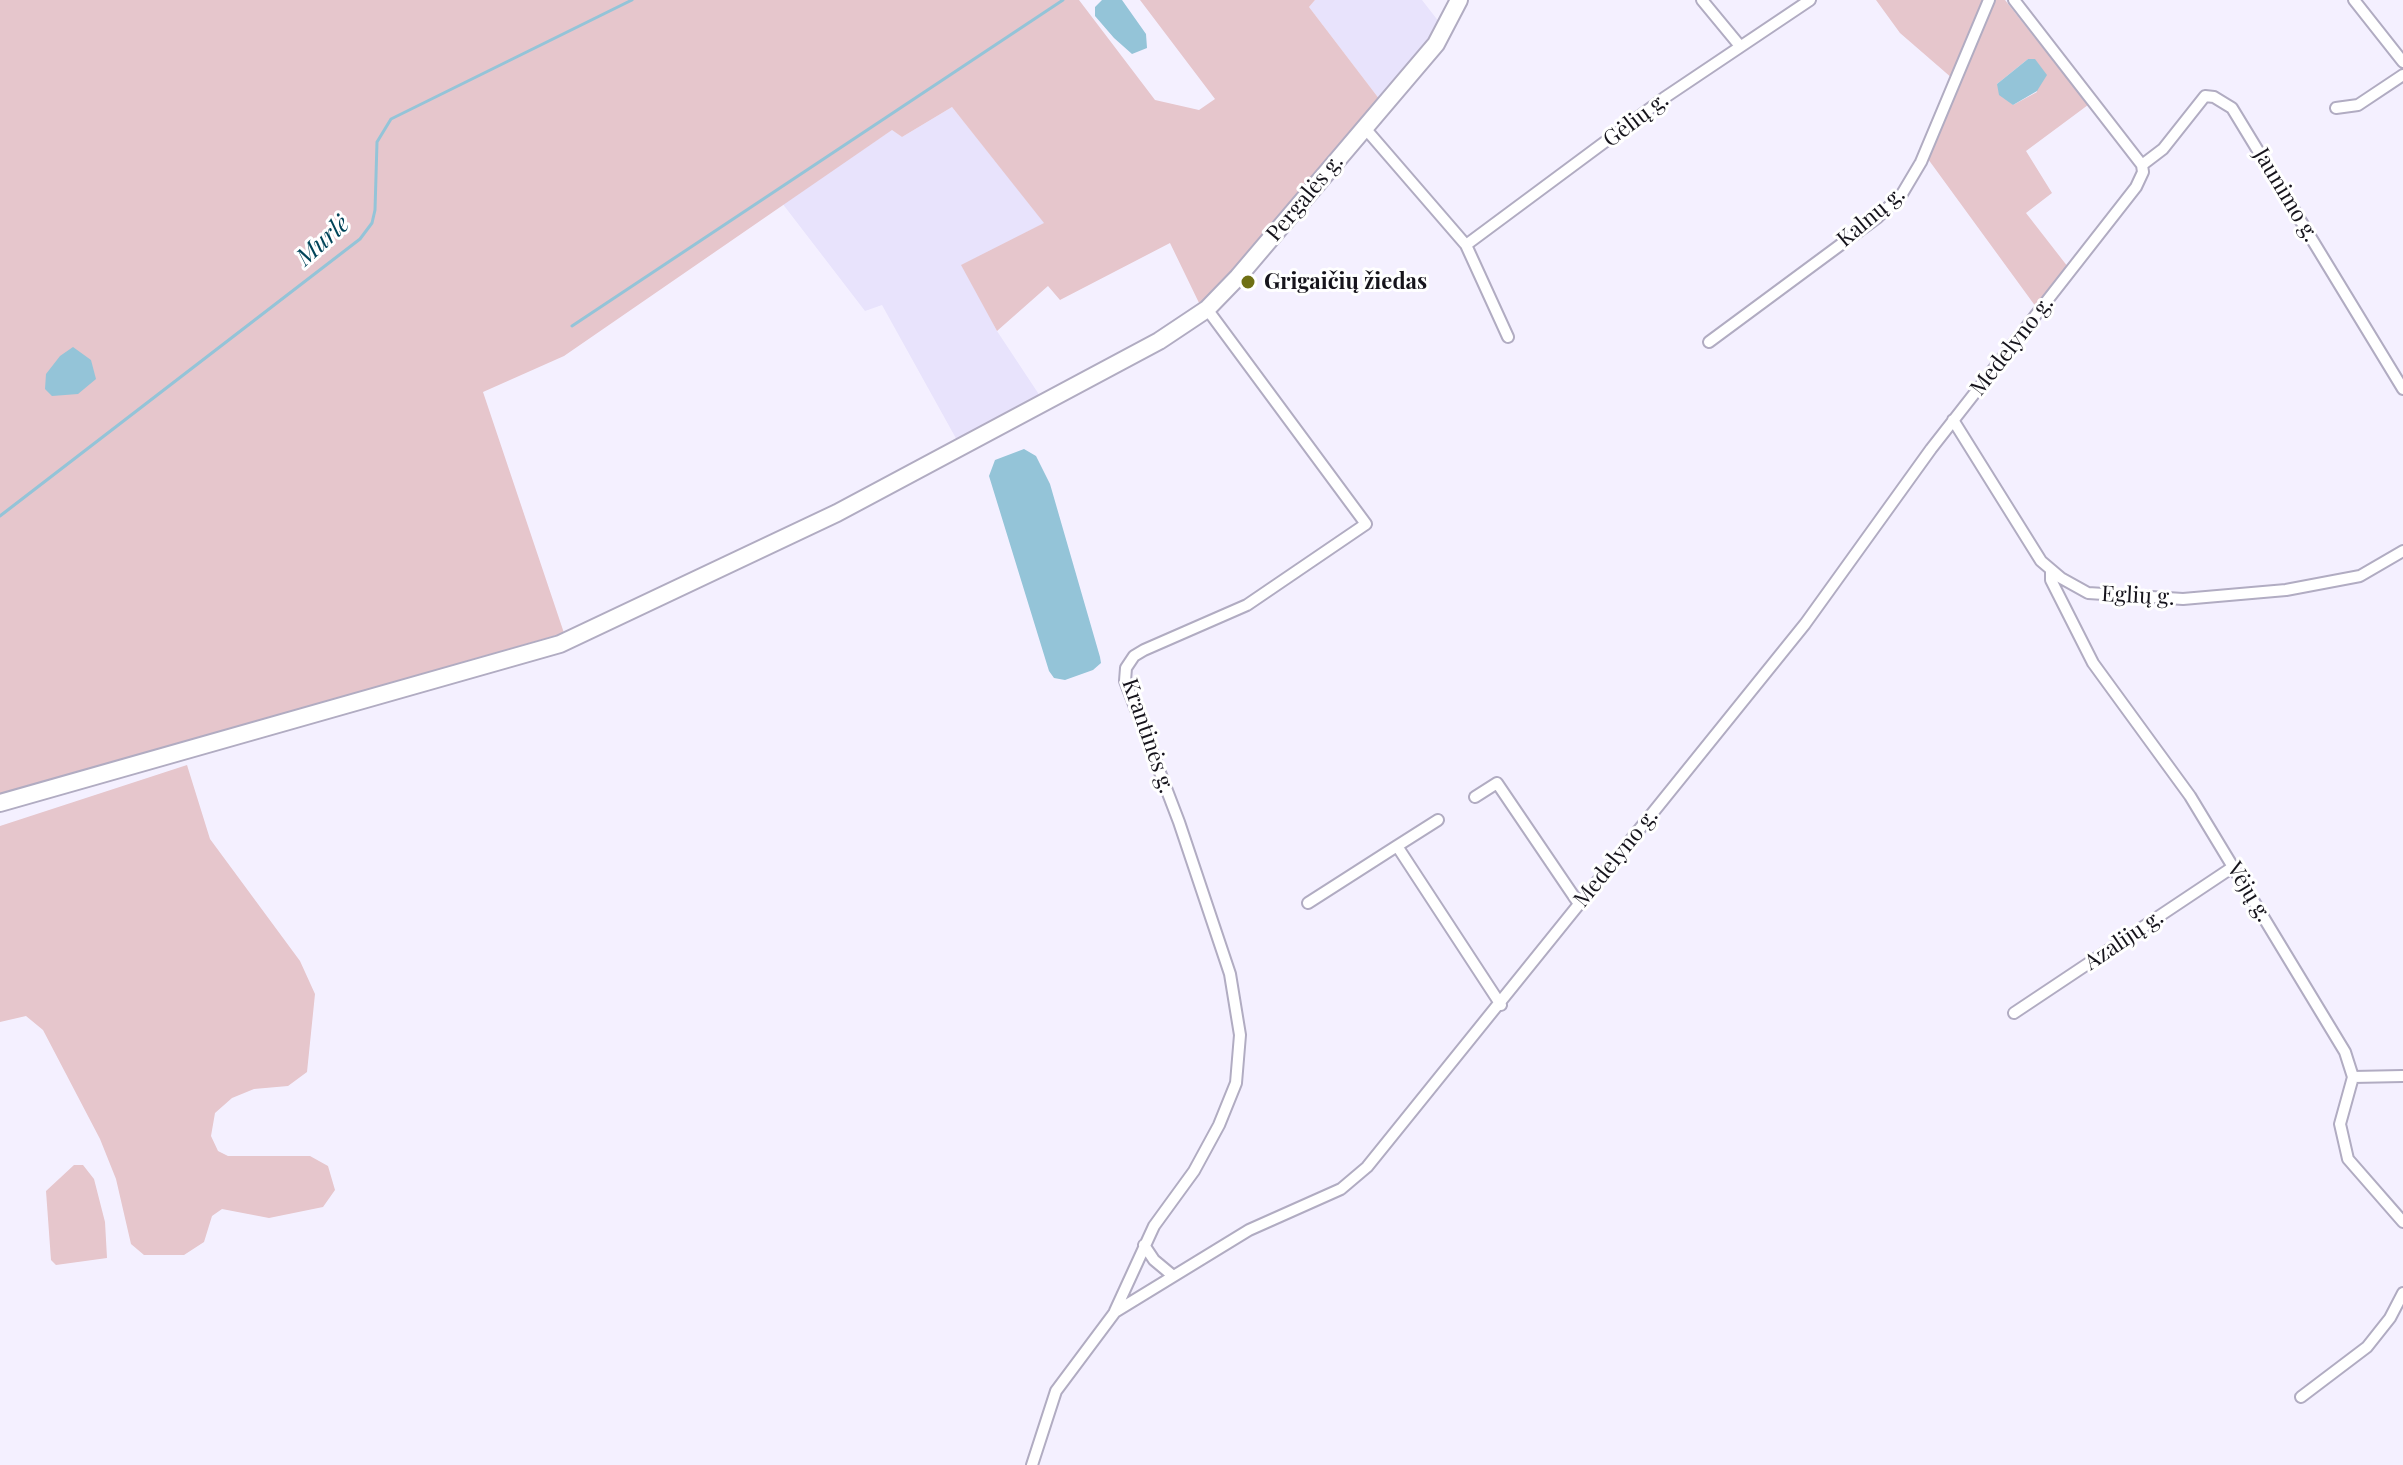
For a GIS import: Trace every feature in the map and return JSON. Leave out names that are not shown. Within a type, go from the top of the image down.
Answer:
[{"type":"main road","name":"Pergalės g.","points":[[0,803],[560,644],[837,513],[1159,341],[1207,309],[1238,277],[1436,44],[1459,0]]},
{"type":"street","points":[[1702,0],[1740,46]]},
{"type":"street","name":"Gėlių g.","points":[[1466,245],[1740,46],[1810,0]]},
{"type":"street","name":"Kalnų g.","points":[[1709,342],[1878,217],[1902,194],[1921,162],[1989,0]]},
{"type":"street","points":[[2014,0],[2143,168]]},
{"type":"street","points":[[2354,0],[2403,62]]},
{"type":"street","points":[[2336,108],[2358,105],[2403,75]]},
{"type":"street","name":"Jaunimo g.","points":[[2143,168],[2163,149],[2205,96],[2221,100],[2232,108],[2403,389]]},
{"type":"street","points":[[1364,127],[1466,245],[1508,337]]},
{"type":"street","name":"Medelyno g.","points":[[1032,1465],[1056,1391],[1115,1312],[1249,1230],[1341,1189],[1367,1167],[1501,1005],[1805,624],[1953,420],[2127,200],[2143,168]]},
{"type":"street","name":"Krantinės g.","points":[[1115,1312],[1144,1245],[1219,1125],[1236,1083],[1240,1035],[1230,974],[1179,822],[1125,681],[1126,668],[1134,656],[1144,650],[1247,605],[1366,524],[1207,309]]},
{"type":"street","name":"Eglių g.","points":[[1953,420],[2030,545],[2051,570],[2088,593],[2183,599],[2286,590],[2360,576],[2403,551]]},
{"type":"street","name":"Vėjų g.","points":[[2051,570],[2049,574],[2057,594],[2093,663],[2190,796],[2345,1052],[2353,1077]]},
{"type":"street","points":[[1475,797],[1497,783],[1579,904]]},
{"type":"street","points":[[1308,903],[1438,820]]},
{"type":"street","points":[[1397,846],[1501,1005]]},
{"type":"street","name":"Azalijų g.","points":[[2014,1013],[2233,867]]},
{"type":"street","points":[[2403,1076],[2353,1077],[2340,1124],[2348,1159],[2403,1222]]},
{"type":"street","points":[[1144,1245],[1154,1260],[1172,1275]]},
{"type":"street","points":[[2301,1397],[2367,1347],[2390,1318],[2403,1293]]},
{"type":"shaded area","points":[[0,0],[1079,0],[1155,100],[1199,110],[1215,99],[1140,0],[1315,0],[1309,7],[1380,100],[1230,278],[1201,307],[1170,243],[1060,300],[1048,286],[997,331],[961,265],[1044,223],[952,107],[902,137],[892,130],[564,356],[483,392],[564,633],[0,794]]},
{"type":"shaded area","points":[[1315,0],[1422,0],[1443,27],[1380,100],[1309,7]]},
{"type":"shaded area","points":[[1876,0],[2005,0],[2088,105],[2026,151],[2052,193],[2026,213],[2068,267],[2036,307],[1928,159],[1960,85],[1900,33]],"holes":[[[2028,59],[2037,92],[2013,105],[1997,84]]]},
{"type":"shaded area","points":[[952,107],[1045,223],[962,265],[997,331],[1040,396],[958,442],[882,305],[865,311],[782,203],[892,130],[902,137]]},
{"type":"shaded area","points":[[187,765],[210,839],[300,961],[315,994],[307,1072],[288,1086],[254,1089],[232,1098],[215,1113],[211,1136],[218,1151],[228,1156],[310,1156],[328,1166],[335,1190],[323,1207],[269,1218],[222,1209],[212,1216],[204,1242],[184,1255],[144,1255],[131,1244],[116,1179],[100,1139],[43,1030],[26,1016],[0,1022],[0,826]]},
{"type":"shaded area","points":[[74,1165],[83,1165],[94,1179],[105,1222],[107,1258],[56,1265],[51,1260],[46,1191]]},
{"type":"water","points":[[1102,0],[1122,0],[1146,34],[1147,48],[1132,54],[1114,38],[1095,16],[1095,7]]},
{"type":"water","points":[[2028,59],[2035,59],[2047,75],[2037,91],[2013,105],[1999,95],[1997,84]]},
{"type":"water","points":[[73,347],[91,360],[96,379],[78,394],[52,396],[45,389],[46,374],[60,356]]},
{"type":"water","points":[[1024,449],[1036,456],[1050,484],[1100,657],[1101,663],[1093,670],[1065,680],[1054,678],[1049,671],[989,476],[995,460]]},
{"type":"waterway","name":"Murlė","points":[[0,516],[360,239],[372,223],[375,210],[377,142],[391,119],[632,0]]},
{"type":"waterway","points":[[572,326],[1063,0]]},
{"type":"place","name":"Grigaičių žiedas","points":[[1248,282]]}]
